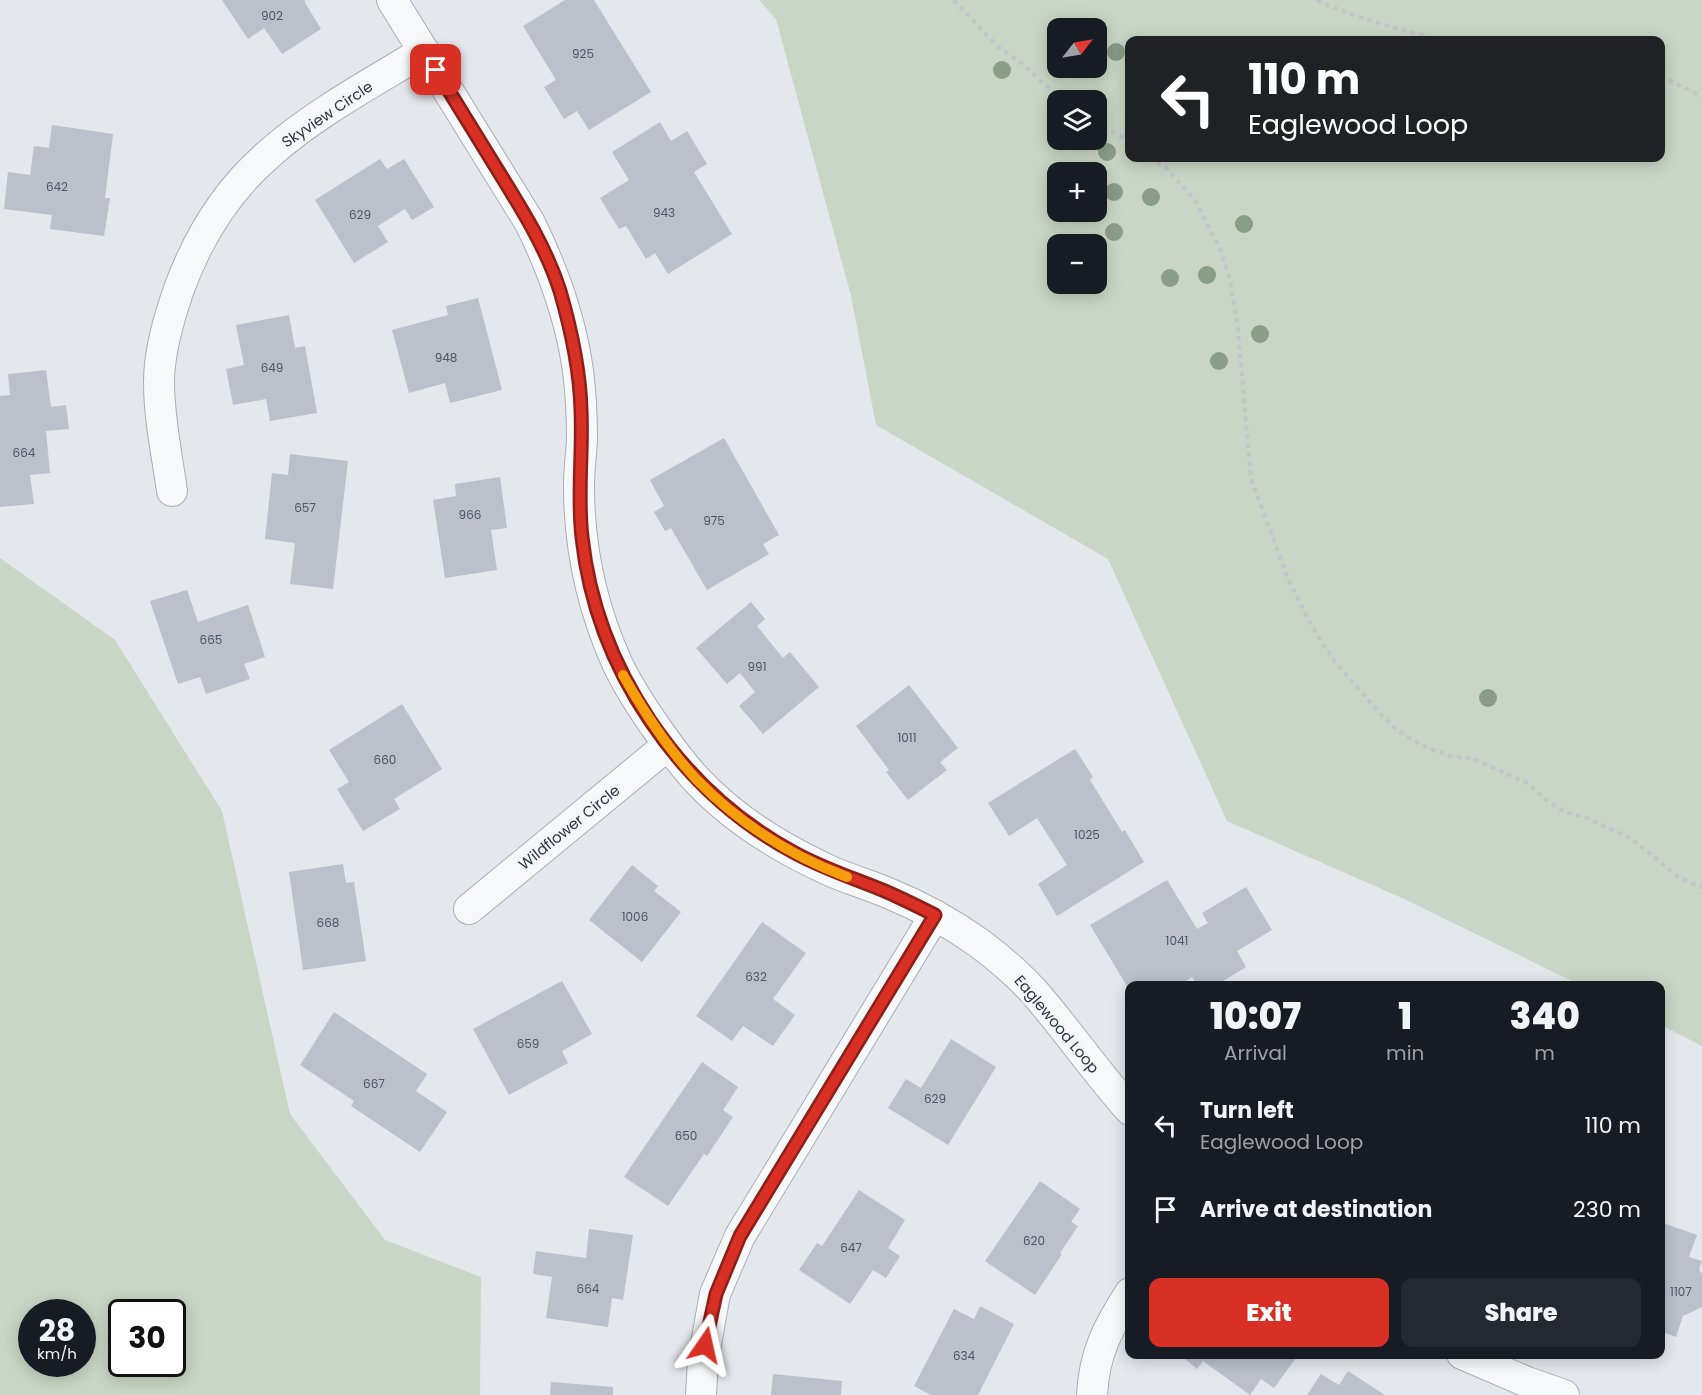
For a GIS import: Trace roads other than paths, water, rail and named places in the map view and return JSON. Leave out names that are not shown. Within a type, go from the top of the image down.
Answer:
[{"type":"street","name":"Eaglewood Loop","points":[[392,0],[530,223],[559,289],[578,369],[581,409],[580,513],[587,574],[594,604],[606,636],[619,668],[640,705],[668,745],[697,780],[733,813],[764,835],[826,869],[888,892],[935,915],[978,942],[1034,992],[1125,1104]]},
{"type":"street","name":"Skyview Circle","points":[[172,491],[161,416],[159,380],[163,346],[172,308],[202,237],[221,206],[267,155],[320,115],[424,51]]},
{"type":"street","name":"Wildflower Circle","points":[[469,909],[668,745]]},
{"type":"street","points":[[701,1395],[702,1360],[716,1294],[740,1236],[935,915]]},
{"type":"street","points":[[1092,1395],[1100,1349],[1111,1323],[1125,1301]]},
{"type":"street","points":[[1474,1359],[1564,1395]]}]
